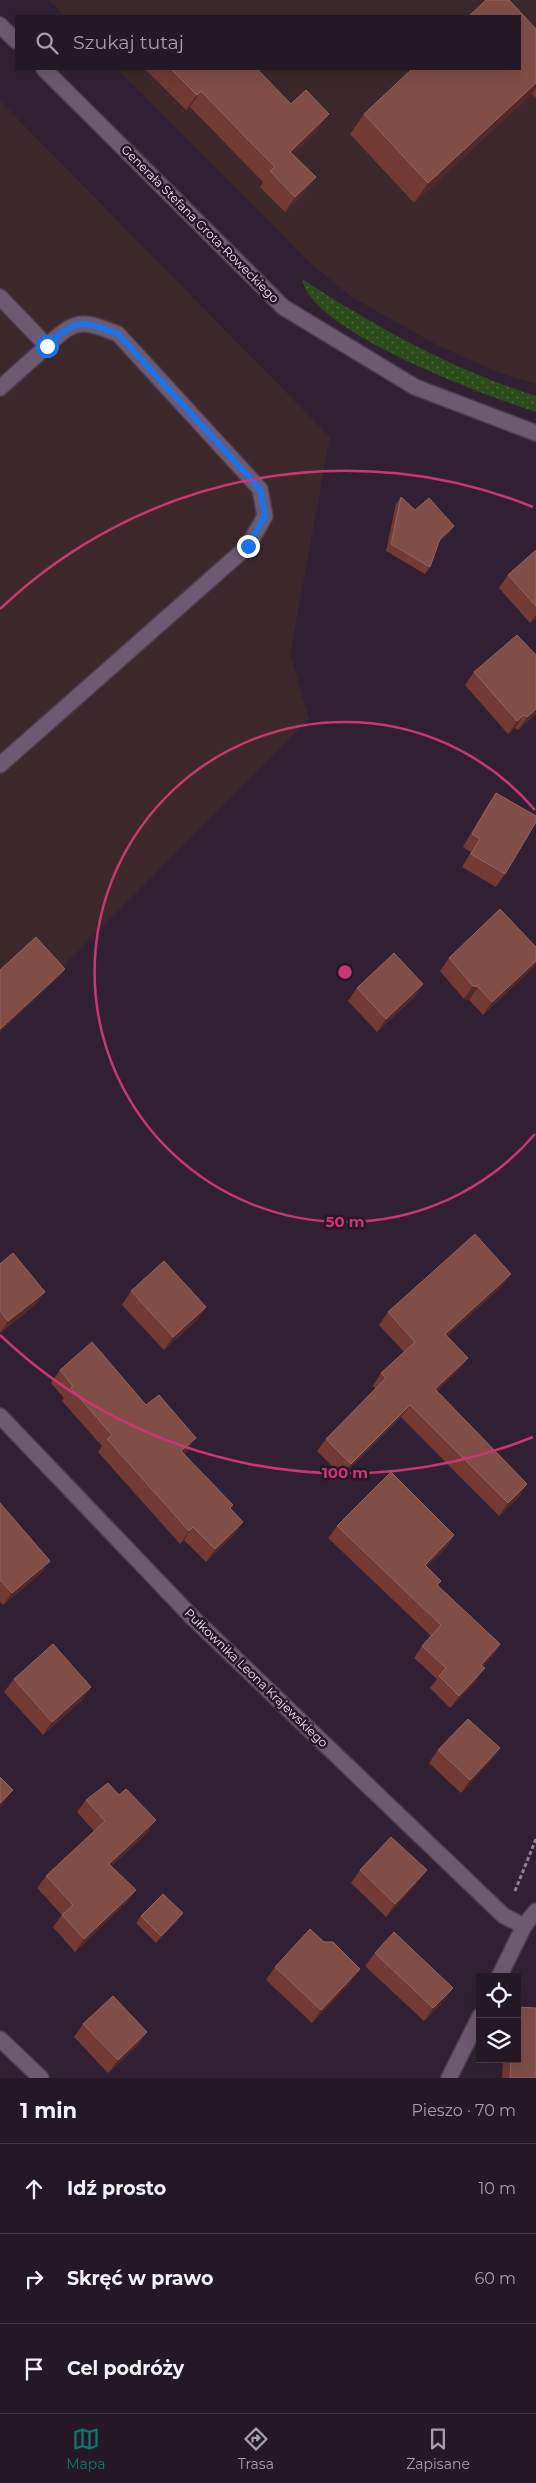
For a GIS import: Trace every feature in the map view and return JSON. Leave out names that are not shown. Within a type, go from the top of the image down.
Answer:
[{"type":"street","points":[[0,25],[15,40]]},
{"type":"street","name":"Generała Stefana Grota-Roweckiego","points":[[45,70],[283,307],[415,387],[536,433]]},
{"type":"street","points":[[0,296],[47,346]]},
{"type":"street","points":[[0,388],[66,328],[88,323],[118,334],[260,489],[265,516],[248,546],[0,765]]},
{"type":"street","name":"Pułkownika Leona Krajewskiego","points":[[0,1416],[192,1617],[504,1916],[524,1926]]},
{"type":"street","points":[[501,1973],[524,1926],[536,1911]]},
{"type":"street","points":[[449,2078],[479,2018]]},
{"type":"street","points":[[0,2039],[41,2078]]},
{"type":"shaded area","points":[[49,0],[536,0],[536,384],[500,373],[439,346],[352,297],[310,263],[118,70],[521,70],[521,15],[64,15]]},
{"type":"shaded area","points":[[0,101],[330,437],[290,654],[309,719],[0,1030]]},
{"type":"green space","points":[[302,279],[386,330],[444,360],[536,396],[536,412],[443,377],[367,340],[335,320],[313,299]]},
{"type":"building","points":[[486,0],[509,0],[536,29],[536,83],[428,183],[364,114],[411,70],[521,70],[521,15],[470,15]]},
{"type":"building","points":[[172,70],[258,70],[291,104],[306,90],[329,114],[290,152],[316,177],[295,197],[270,171],[275,167],[201,91],[197,95]]},
{"type":"building","points":[[401,497],[415,510],[429,498],[454,526],[440,539],[430,567],[391,544]]},
{"type":"building","points":[[536,550],[536,606],[508,575]]},
{"type":"building","points":[[517,635],[536,655],[536,709],[527,717],[524,715],[517,721],[474,672]]},
{"type":"building","points":[[496,793],[536,816],[536,822],[505,874],[471,854],[480,839],[472,834]]},
{"type":"building","points":[[500,909],[536,947],[536,961],[492,1002],[478,987],[473,986],[449,958]]},
{"type":"building","points":[[36,937],[65,969],[0,1029],[0,970]]},
{"type":"building","points":[[394,953],[423,984],[386,1019],[357,988]]},
{"type":"building","points":[[475,1234],[511,1274],[445,1334],[468,1358],[435,1389],[527,1484],[508,1503],[410,1405],[351,1464],[326,1439],[386,1378],[381,1373],[415,1342],[388,1312]]},
{"type":"building","points":[[13,1253],[45,1292],[8,1321],[0,1311],[0,1264]]},
{"type":"building","points":[[164,1261],[206,1307],[173,1337],[131,1291]]},
{"type":"building","points":[[92,1342],[146,1405],[159,1395],[196,1438],[181,1451],[233,1505],[230,1508],[243,1522],[215,1549],[193,1527],[189,1531],[107,1439],[112,1435],[71,1388],[73,1386],[60,1370]]},
{"type":"building","points":[[391,1472],[454,1535],[425,1565],[441,1581],[437,1585],[500,1644],[481,1665],[485,1668],[459,1696],[439,1676],[446,1668],[422,1646],[441,1625],[337,1526]]},
{"type":"building","points":[[0,1503],[50,1561],[12,1593],[0,1580]]},
{"type":"building","points":[[53,1644],[91,1687],[52,1722],[14,1679]]},
{"type":"building","points":[[468,1719],[500,1748],[470,1780],[438,1750]]},
{"type":"building","points":[[0,1777],[13,1790],[0,1803]]},
{"type":"building","points":[[108,1783],[119,1795],[126,1789],[156,1820],[109,1864],[136,1890],[84,1939],[62,1915],[73,1905],[46,1876],[105,1821],[86,1800]]},
{"type":"building","points":[[391,1837],[427,1870],[395,1904],[360,1870]]},
{"type":"building","points":[[163,1894],[183,1913],[161,1936],[141,1916]]},
{"type":"building","points":[[310,1929],[324,1942],[333,1942],[360,1969],[321,2010],[275,1967]]},
{"type":"building","points":[[394,1932],[453,1988],[433,2008],[375,1953]]},
{"type":"building","points":[[113,1996],[147,2032],[118,2060],[83,2024]]},
{"type":"building","points":[[521,2007],[536,2008],[536,2078],[510,2078],[511,2063],[521,2063]]},
{"type":"route","points":[[47,346],[66,328],[88,323],[118,334],[260,489],[265,516],[248,546]]}]
